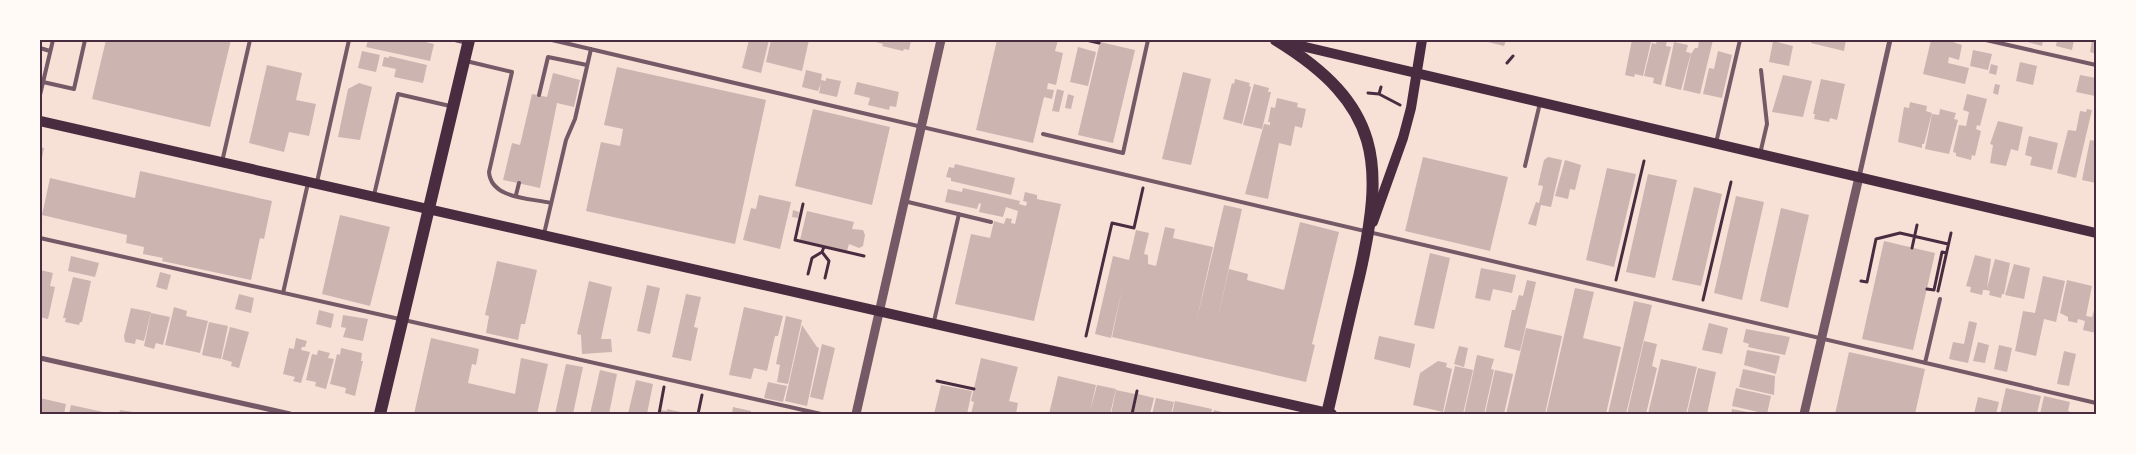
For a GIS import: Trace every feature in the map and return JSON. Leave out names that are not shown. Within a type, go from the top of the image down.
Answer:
[{"type":"main road","points":[[40,121],[1329,414],[1369,232],[1374,188],[1373,164],[1370,143],[1361,121],[1349,102],[1332,81],[1314,65],[1276,40]]},
{"type":"main road","points":[[1276,40],[2096,233]]},
{"type":"main road","points":[[1369,232],[1403,138],[1422,40]]},
{"type":"main road","points":[[380,414],[469,42]]},
{"type":"street","points":[[856,414],[941,40]]},
{"type":"street","points":[[1804,414],[1890,40]]},
{"type":"street","points":[[40,358],[290,414]]},
{"type":"lane","points":[[40,95],[53,40]]},
{"type":"lane","points":[[43,82],[74,89],[85,40]]},
{"type":"lane","points":[[222,163],[250,40]]},
{"type":"lane","points":[[282,293],[349,40]]},
{"type":"lane","points":[[455,40],[469,42]]},
{"type":"lane","points":[[552,40],[2096,403]]},
{"type":"lane","points":[[1043,134],[1123,153],[1148,40]]},
{"type":"lane","points":[[1716,143],[1740,40]]},
{"type":"lane","points":[[1986,40],[2096,65]]},
{"type":"lane","points":[[40,48],[50,50]]},
{"type":"lane","points":[[544,236],[566,140],[575,118],[591,49]]},
{"type":"lane","points":[[539,95],[548,56],[587,65]]},
{"type":"lane","points":[[464,61],[512,72],[489,172],[490,178],[497,189],[551,203]]},
{"type":"lane","points":[[1760,154],[1767,124],[1762,70]]},
{"type":"lane","points":[[373,198],[398,94],[454,107]]},
{"type":"lane","points":[[1525,166],[1540,102]]},
{"type":"lane","points":[[516,195],[519,183]]},
{"type":"lane","points":[[904,201],[991,222]]},
{"type":"lane","points":[[933,325],[959,214]]},
{"type":"lane","points":[[40,238],[821,414]]},
{"type":"lane","points":[[1925,363],[1940,299]]},
{"type":"path","points":[[1086,40],[1099,43]]},
{"type":"path","points":[[1507,63],[1513,56]]},
{"type":"path","points":[[1379,94],[1381,87]]},
{"type":"path","points":[[1368,93],[1379,94],[1401,105]]},
{"type":"path","points":[[1614,290],[1644,161]]},
{"type":"path","points":[[1086,336],[1112,223],[1134,228],[1145,180]]},
{"type":"path","points":[[1700,310],[1731,182]]},
{"type":"path","points":[[803,204],[795,240],[864,256]]},
{"type":"path","points":[[1912,248],[1917,225]]},
{"type":"path","points":[[1861,281],[1867,282],[1876,239],[1900,233],[1948,244]]},
{"type":"path","points":[[1940,299],[1937,294],[1951,233]]},
{"type":"path","points":[[808,274],[812,258],[822,252],[824,247]]},
{"type":"path","points":[[822,252],[829,261],[825,278]]},
{"type":"path","points":[[1927,289],[1934,290],[1942,252],[1946,253]]},
{"type":"path","points":[[659,414],[666,379]]},
{"type":"path","points":[[937,381],[974,389]]},
{"type":"path","points":[[698,414],[704,388]]},
{"type":"path","points":[[1132,414],[1137,391]]},
{"type":"building","points":[[106,40],[231,40],[210,127],[92,99]]},
{"type":"building","points":[[368,40],[417,40],[434,44],[430,61],[366,47]]},
{"type":"building","points":[[749,40],[769,40],[761,73],[742,68]]},
{"type":"building","points":[[771,40],[809,40],[802,71],[766,62]]},
{"type":"building","points":[[869,40],[911,40],[909,50],[904,49],[903,51],[882,46],[883,44]]},
{"type":"building","points":[[997,40],[1058,40],[1055,51],[1063,53],[1056,85],[1048,83],[1047,89],[1054,90],[1052,99],[1044,97],[1033,143],[976,130]]},
{"type":"building","points":[[1480,40],[1506,40],[1504,46]]},
{"type":"building","points":[[1632,40],[1648,40],[1651,42],[1643,76],[1635,74],[1634,77],[1625,75]]},
{"type":"building","points":[[1657,40],[1667,40],[1666,46],[1671,47],[1661,85],[1653,83],[1654,78],[1644,76],[1652,43],[1656,44]]},
{"type":"building","points":[[1699,40],[1713,40],[1700,94],[1683,90],[1691,54],[1695,48],[1698,48]]},
{"type":"building","points":[[1812,40],[1846,40],[1844,51],[1811,43]]},
{"type":"building","points":[[1931,40],[1947,40],[1962,45],[1959,60],[1949,57],[1948,63],[1969,68],[1965,84],[1923,74]]},
{"type":"building","points":[[2020,40],[2043,40],[2042,46]]},
{"type":"building","points":[[2057,40],[2074,40],[2072,50],[2056,46]]},
{"type":"building","points":[[2092,40],[2096,40],[2096,54],[2090,52]]},
{"type":"building","points":[[1773,41],[1793,46],[1789,66],[1769,62]]},
{"type":"building","points":[[1100,42],[1135,50],[1113,143],[1078,135]]},
{"type":"building","points":[[1674,42],[1688,45],[1686,52],[1691,53],[1681,90],[1665,86]]},
{"type":"building","points":[[1078,47],[1096,52],[1088,86],[1070,82]]},
{"type":"building","points":[[1973,50],[1992,54],[1988,70],[1970,66]]},
{"type":"building","points":[[362,51],[380,55],[376,72],[358,68]]},
{"type":"building","points":[[1718,51],[1732,55],[1722,98],[1703,94],[1709,68],[1714,69]]},
{"type":"building","points":[[389,56],[427,65],[423,83],[394,77],[396,69],[382,66],[384,57],[389,58]]},
{"type":"building","points":[[2020,62],[2037,66],[2033,85],[2016,81]]},
{"type":"building","points":[[1991,64],[1998,66],[1996,75],[1989,73]]},
{"type":"building","points":[[267,65],[302,73],[296,100],[316,104],[309,136],[289,132],[284,152],[249,143]]},
{"type":"building","points":[[617,67],[766,100],[735,244],[586,211],[601,142],[620,146],[623,129],[604,125]]},
{"type":"building","points":[[806,70],[822,74],[821,80],[826,81],[826,78],[841,81],[837,97],[819,93],[821,83],[818,91],[802,87]]},
{"type":"building","points":[[1183,72],[1211,79],[1191,165],[1162,159]]},
{"type":"building","points":[[553,73],[580,80],[574,107],[557,103],[540,188],[503,180],[512,143],[520,145],[532,94],[547,97]]},
{"type":"building","points":[[1783,75],[1812,81],[1803,117],[1772,112]]},
{"type":"building","points":[[2080,75],[2096,78],[2095,96],[2076,92]]},
{"type":"building","points":[[1235,79],[1250,83],[1249,86],[1251,87],[1242,124],[1223,119],[1232,83],[1234,84]]},
{"type":"building","points":[[1821,79],[1845,84],[1837,120],[1830,118],[1829,122],[1814,119],[1815,114],[1813,114]]},
{"type":"building","points":[[857,82],[899,92],[896,107],[890,106],[889,110],[868,105],[870,98],[854,94]]},
{"type":"building","points":[[359,83],[372,87],[360,140],[338,137],[348,89]]},
{"type":"building","points":[[1254,84],[1269,88],[1268,92],[1271,92],[1262,129],[1243,125]]},
{"type":"building","points":[[1995,84],[2000,85],[1998,95],[1993,93]]},
{"type":"building","points":[[1057,89],[1064,91],[1059,112],[1052,111]]},
{"type":"building","points":[[1068,94],[1074,96],[1071,109],[1065,108]]},
{"type":"building","points":[[1967,94],[1987,99],[1980,126],[1977,125],[1976,129],[1981,131],[1975,156],[1972,155],[1971,160],[1956,156],[1956,153],[1953,152],[1959,125],[1966,126],[1969,112],[1963,110]]},
{"type":"building","points":[[1277,98],[1298,103],[1297,107],[1306,109],[1302,128],[1295,126],[1291,146],[1279,143],[1268,199],[1245,194],[1264,124],[1270,125],[1270,122],[1268,122],[1271,107],[1275,108]]},
{"type":"building","points":[[1910,102],[1927,106],[1926,111],[1932,113],[1922,148],[1898,142],[1904,107],[1909,108]]},
{"type":"building","points":[[813,109],[890,127],[872,205],[795,186]]},
{"type":"building","points":[[1940,109],[1956,113],[1954,119],[1958,120],[1949,154],[1925,149],[1932,114],[1939,115]]},
{"type":"building","points":[[2087,109],[2092,110],[2076,178],[2057,173],[2068,130],[2076,131],[2080,111],[2086,112]]},
{"type":"building","points":[[1998,121],[2023,127],[2018,151],[2011,149],[2006,166],[1990,163],[1993,145],[1990,144]]},
{"type":"building","points":[[2029,136],[2058,143],[2052,170],[2030,165],[2032,157],[2025,155]]},
{"type":"building","points":[[2090,140],[2096,141],[2096,183],[2082,180]]},
{"type":"building","points":[[40,147],[44,148],[41,163],[40,163]]},
{"type":"building","points":[[1423,157],[1508,177],[1490,251],[1405,231]]},
{"type":"building","points":[[1548,157],[1562,160],[1551,207],[1541,205],[1536,226],[1528,224],[1536,202],[1539,203],[1543,186],[1538,185],[1544,160]]},
{"type":"building","points":[[1565,160],[1581,165],[1575,190],[1570,189],[1568,199],[1555,196]]},
{"type":"building","points":[[955,164],[1015,178],[1011,195],[951,181],[951,178],[946,177],[949,167],[954,168]]},
{"type":"building","points":[[1607,168],[1636,174],[1614,267],[1586,260]]},
{"type":"building","points":[[140,171],[272,201],[264,239],[260,238],[251,280],[162,261],[163,258],[143,254],[144,247],[126,243],[127,235],[42,215],[50,178],[135,198]]},
{"type":"building","points":[[1648,174],[1677,180],[1655,278],[1626,272]]},
{"type":"building","points":[[1694,187],[1722,194],[1701,286],[1672,280]]},
{"type":"building","points":[[963,188],[1020,201],[1019,204],[1026,206],[1027,202],[1023,201],[1025,192],[1037,195],[1037,199],[1061,204],[1034,321],[955,304],[971,234],[990,238],[994,221],[1004,224],[1006,218],[1012,219],[1011,223],[1015,224],[1018,211],[1006,207],[1003,217],[979,212],[981,204],[979,203],[977,209],[945,202],[948,189],[962,192]]},
{"type":"building","points":[[759,195],[791,202],[780,249],[743,240],[751,208],[756,209]]},
{"type":"building","points":[[1736,196],[1764,202],[1742,300],[1714,293]]},
{"type":"building","points":[[1224,205],[1242,209],[1216,326],[1229,269],[1248,274],[1247,280],[1284,290],[1300,222],[1339,232],[1312,344],[1315,345],[1306,382],[1112,337],[1122,289],[1111,338],[1095,334],[1113,256],[1129,260],[1136,230],[1149,233],[1144,254],[1148,255],[1148,264],[1156,266],[1165,227],[1175,229],[1173,238],[1213,247],[1196,323]]},
{"type":"building","points":[[1781,208],[1809,215],[1788,308],[1760,301]]},
{"type":"building","points":[[793,210],[799,212],[798,218],[792,217]]},
{"type":"building","points":[[807,211],[854,222],[852,229],[863,230],[865,235],[863,246],[859,248],[849,244],[847,251],[800,240]]},
{"type":"building","points":[[340,215],[390,227],[370,306],[322,294]]},
{"type":"building","points":[[1884,241],[1935,253],[1913,350],[1862,339]]},
{"type":"building","points":[[1430,253],[1450,258],[1434,329],[1414,325]]},
{"type":"building","points":[[1975,255],[1991,259],[1987,288],[1995,259],[2010,263],[2004,294],[2002,294],[2001,298],[1989,295],[1990,291],[1986,290],[1983,290],[1982,295],[1970,292],[1971,287],[1966,286]]},
{"type":"building","points":[[71,256],[99,263],[95,277],[68,271]]},
{"type":"building","points":[[497,261],[537,270],[525,324],[521,324],[518,340],[486,333],[489,316],[485,315]]},
{"type":"building","points":[[2014,264],[2030,268],[2024,299],[2005,295]]},
{"type":"building","points":[[1481,268],[1516,275],[1512,293],[1493,289],[1490,301],[1475,298]]},
{"type":"building","points":[[40,270],[53,273],[50,286],[55,287],[48,319],[40,317]]},
{"type":"building","points":[[160,272],[171,275],[167,290],[156,287]]},
{"type":"building","points":[[2043,276],[2065,281],[2056,322],[2044,319],[2036,356],[2015,351],[2023,311],[2035,313]]},
{"type":"building","points":[[73,277],[91,281],[82,322],[79,325],[65,322],[66,318],[63,318]]},
{"type":"building","points":[[1527,280],[1536,282],[1520,351],[1504,347],[1512,310],[1515,310],[1519,295],[1523,296]]},
{"type":"building","points":[[2067,280],[2092,286],[2086,316],[2092,317],[2096,303],[2096,333],[2083,330],[2085,321],[2078,319],[2077,323],[2068,321],[2068,317],[2060,313]]},
{"type":"building","points":[[589,281],[612,287],[601,339],[611,339],[612,352],[582,354],[581,335],[577,334]]},
{"type":"building","points":[[647,285],[660,288],[650,334],[637,331]]},
{"type":"building","points":[[1575,288],[1594,292],[1583,338],[1621,347],[1606,414],[1546,414]]},
{"type":"building","points":[[239,294],[254,298],[251,313],[235,309]]},
{"type":"building","points":[[686,294],[701,297],[694,327],[698,328],[691,361],[672,357]]},
{"type":"building","points":[[1634,301],[1652,305],[1626,414],[1608,414]]},
{"type":"building","points":[[174,307],[187,311],[186,316],[208,321],[200,353],[165,345]]},
{"type":"building","points":[[744,307],[783,316],[778,336],[775,336],[767,371],[754,368],[751,379],[729,375]]},
{"type":"building","points":[[131,308],[151,312],[144,341],[136,339],[135,344],[125,342],[124,336]]},
{"type":"building","points":[[319,310],[334,314],[331,328],[316,324]]},
{"type":"building","points":[[151,313],[170,317],[163,345],[156,343],[154,349],[144,346]]},
{"type":"building","points":[[343,315],[368,319],[363,341],[343,337],[346,328],[341,327]]},
{"type":"building","points":[[786,316],[802,320],[788,384],[777,382],[780,365],[776,364]]},
{"type":"building","points":[[1969,321],[1977,323],[1968,363],[1949,359],[1953,342],[1964,344]]},
{"type":"building","points":[[209,322],[228,326],[221,359],[202,355]]},
{"type":"building","points":[[1709,323],[1728,328],[1722,354],[1702,350]]},
{"type":"building","points":[[802,325],[819,348],[807,406],[785,401]]},
{"type":"building","points":[[230,327],[249,332],[239,368],[231,366],[232,362],[222,359]]},
{"type":"building","points":[[1526,328],[1562,336],[1545,414],[1506,414]]},
{"type":"building","points":[[1746,329],[1790,337],[1785,355],[1748,347],[1749,344],[1743,342]]},
{"type":"building","points":[[1379,336],[1415,344],[1410,368],[1374,359]]},
{"type":"building","points":[[296,338],[307,341],[305,347],[302,347],[301,350],[310,352],[301,383],[293,381],[295,377],[283,374],[289,348],[294,349]]},
{"type":"building","points":[[431,338],[479,349],[476,365],[472,364],[468,383],[515,394],[521,358],[548,364],[537,414],[414,414]]},
{"type":"building","points":[[1644,341],[1657,344],[1652,366],[1657,368],[1646,414],[1627,414]]},
{"type":"building","points":[[1978,342],[1989,345],[1985,363],[1973,361]]},
{"type":"building","points":[[822,344],[835,348],[823,400],[810,397]]},
{"type":"building","points":[[1999,345],[2012,348],[2007,372],[1994,369]]},
{"type":"building","points":[[1459,346],[1468,348],[1464,367],[1454,364]]},
{"type":"building","points":[[341,348],[362,353],[361,361],[363,361],[355,396],[345,393],[346,388],[330,384],[337,354],[340,355]]},
{"type":"building","points":[[318,350],[330,353],[328,358],[334,359],[326,389],[315,386],[316,382],[306,380],[312,354],[317,355]]},
{"type":"building","points":[[1747,350],[1780,356],[1776,374],[1744,365]]},
{"type":"building","points":[[2064,351],[2076,354],[2069,386],[2057,384]]},
{"type":"building","points":[[1849,352],[1925,369],[1915,414],[1835,414]]},
{"type":"building","points":[[1477,355],[1494,359],[1491,369],[1494,370],[1484,414],[1464,414]]},
{"type":"building","points":[[981,358],[1018,367],[1009,401],[1018,403],[1016,414],[971,414],[974,402],[971,401]]},
{"type":"building","points":[[1661,359],[1697,367],[1686,414],[1648,414]]},
{"type":"building","points":[[1438,361],[1447,363],[1446,367],[1452,369],[1443,412],[1413,405],[1420,373]]},
{"type":"building","points":[[566,364],[583,367],[573,414],[555,414]]},
{"type":"building","points":[[1455,366],[1473,370],[1463,414],[1444,412]]},
{"type":"building","points":[[1698,368],[1716,372],[1707,414],[1687,414]]},
{"type":"building","points":[[1743,369],[1775,376],[1774,395],[1739,387]]},
{"type":"building","points":[[600,370],[617,374],[609,414],[590,414]]},
{"type":"building","points":[[1495,370],[1513,374],[1504,414],[1485,414]]},
{"type":"building","points":[[1058,376],[1096,385],[1090,411],[1097,385],[1116,389],[1110,414],[1049,414]]},
{"type":"building","points":[[636,380],[653,384],[647,414],[628,414]]},
{"type":"building","points":[[768,382],[787,386],[783,402],[764,398]]},
{"type":"building","points":[[941,385],[972,391],[967,414],[934,414]]},
{"type":"building","points":[[1736,388],[1771,396],[1767,414],[1732,406]]},
{"type":"building","points":[[2006,388],[2041,396],[2037,414],[2000,414]]},
{"type":"building","points":[[1116,390],[1135,394],[1131,414],[1111,414]]},
{"type":"building","points":[[1138,394],[1154,398],[1150,414],[1133,414]]},
{"type":"building","points":[[2044,396],[2070,402],[2068,411],[2076,414],[2040,414]]},
{"type":"building","points":[[1978,397],[1999,402],[1996,414],[1974,414]]},
{"type":"building","points":[[40,398],[66,404],[64,414],[40,414]]},
{"type":"building","points":[[1156,398],[1174,402],[1171,414],[1152,414]]},
{"type":"building","points":[[1175,401],[1212,409],[1211,414],[1172,414]]},
{"type":"building","points":[[71,405],[108,413],[108,414],[69,414]]},
{"type":"building","points":[[733,407],[751,411],[751,414],[732,414]]},
{"type":"building","points":[[667,409],[685,413],[659,414],[660,410],[667,411]]},
{"type":"building","points":[[1732,409],[1753,413],[1753,414],[1731,414]]},
{"type":"building","points":[[120,410],[133,412],[133,414],[119,414]]},
{"type":"building","points":[[1214,410],[1226,413],[1226,414],[1213,414]]}]
